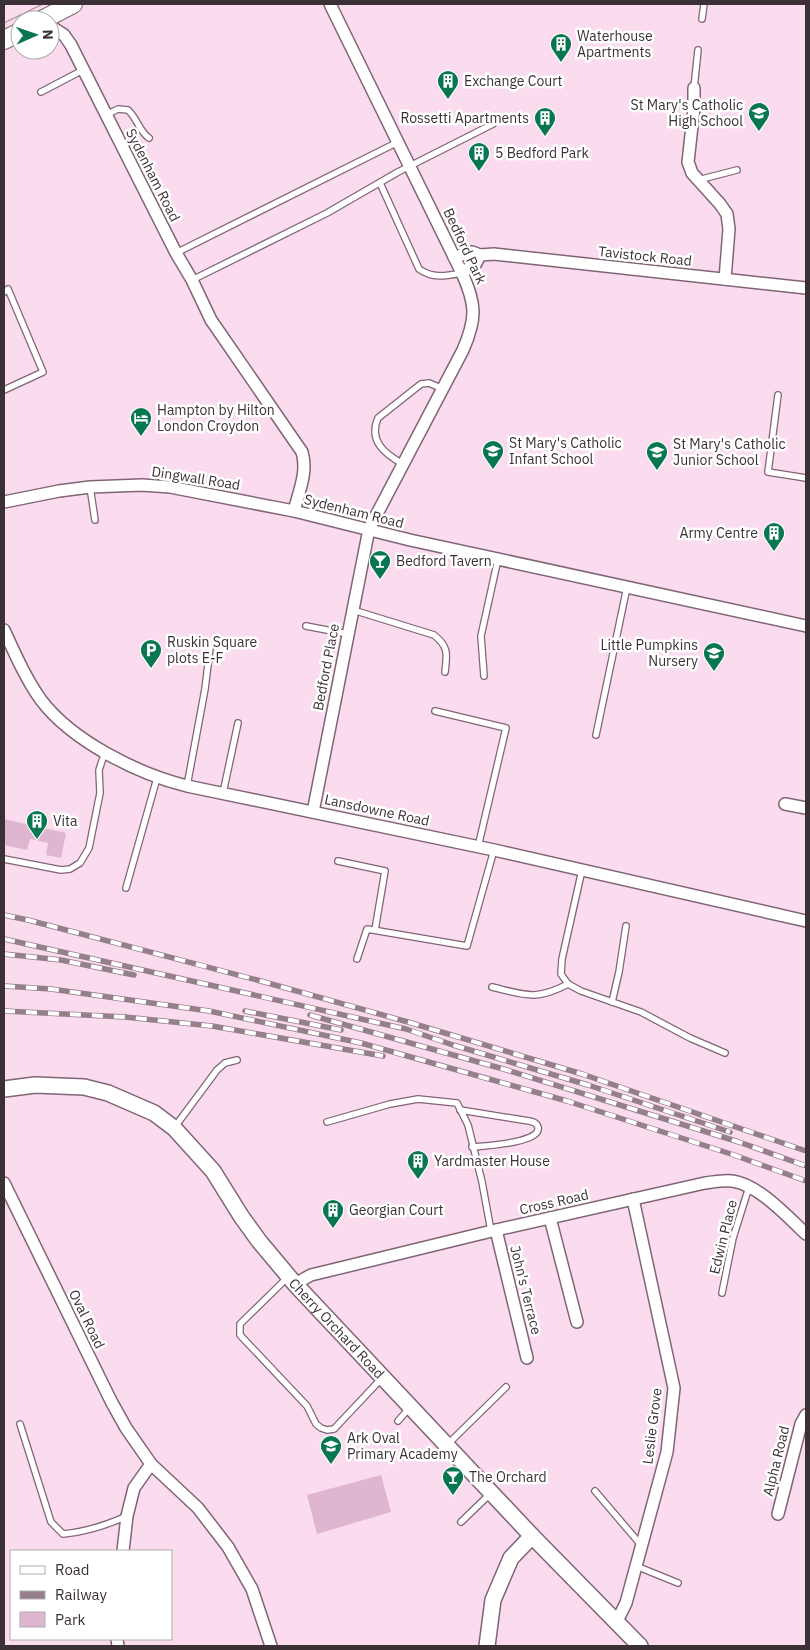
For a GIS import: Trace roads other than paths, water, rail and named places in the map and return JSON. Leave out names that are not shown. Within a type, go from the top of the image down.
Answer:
[{"type":"main road","points":[[60,11],[73,4]]},
{"type":"street","name":"Bedford Park","points":[[330,4],[462,273],[473,301],[474,318],[468,338],[369,529]]},
{"type":"street","name":"Sydenham Road","points":[[60,33],[68,40],[211,320],[302,452],[305,473],[294,511],[410,540],[806,626]]},
{"type":"street","points":[[694,88],[694,108],[688,162],[691,171],[720,204],[728,219],[729,242],[725,279]]},
{"type":"street","name":"Tavistock Road","points":[[454,257],[472,252],[480,255],[494,254],[806,288]]},
{"type":"street","points":[[462,273],[476,263],[480,255]]},
{"type":"street","name":"Dingwall Road","points":[[4,502],[90,487],[142,485],[170,487],[294,511]]},
{"type":"street","name":"Bedford Place","points":[[313,812],[369,529]]},
{"type":"street","name":"Lansdowne Road","points":[[4,630],[32,687],[48,708],[75,733],[105,752],[157,778],[187,786],[494,850],[806,921]]},
{"type":"street","points":[[785,804],[806,808]]},
{"type":"street","name":"Cherry Orchard Road","points":[[4,1089],[35,1085],[84,1087],[108,1093],[137,1105],[154,1113],[174,1128],[213,1171],[259,1241],[292,1280],[446,1446],[640,1646]]},
{"type":"street","name":"Cross Road","points":[[292,1280],[493,1231],[705,1183],[726,1180],[738,1182],[749,1187],[772,1203],[806,1234]]},
{"type":"street","name":"Oval Road","points":[[4,1183],[126,1428],[151,1464],[198,1508],[228,1547],[252,1589],[271,1646]]},
{"type":"street","name":"Leslie Grove","points":[[616,1622],[626,1603],[667,1452],[674,1388],[633,1199]]},
{"type":"street","points":[[550,1218],[577,1322]]},
{"type":"street","name":"John's Terrace","points":[[493,1231],[527,1358]]},
{"type":"street","name":"Alpha Road","points":[[778,1514],[801,1424],[806,1415]]},
{"type":"street","points":[[123,1550],[127,1516],[134,1488],[151,1464]]},
{"type":"street","points":[[487,1646],[493,1600],[511,1558],[532,1536]]},
{"type":"lane","points":[[702,19],[704,4]]},
{"type":"lane","points":[[694,88],[698,50]]},
{"type":"lane","points":[[41,92],[83,70]]},
{"type":"lane","points":[[106,115],[118,109],[128,110],[148,138]]},
{"type":"lane","points":[[192,280],[327,213],[410,166],[493,124]]},
{"type":"lane","points":[[176,253],[398,142]]},
{"type":"lane","points":[[698,180],[737,170]]},
{"type":"lane","points":[[380,183],[419,269],[426,274],[434,276],[462,273]]},
{"type":"lane","points":[[4,292],[8,289],[43,372],[4,390]]},
{"type":"lane","points":[[403,464],[385,454],[374,434],[378,418],[421,384],[429,384],[443,389]]},
{"type":"lane","points":[[778,395],[768,472],[806,478]]},
{"type":"lane","points":[[90,487],[95,520]]},
{"type":"lane","points":[[484,676],[480,636],[498,559]]},
{"type":"lane","points":[[596,735],[627,587]]},
{"type":"lane","points":[[353,610],[434,635],[443,643],[446,649],[445,672]]},
{"type":"lane","points":[[306,626],[348,634]]},
{"type":"lane","points":[[187,786],[205,689],[210,648]]},
{"type":"lane","points":[[435,711],[506,728],[478,847]]},
{"type":"lane","points":[[223,793],[238,723]]},
{"type":"lane","points":[[4,859],[61,870],[70,869],[80,864],[89,848],[100,793],[99,770],[105,752]]},
{"type":"lane","points":[[126,888],[157,778]]},
{"type":"lane","points":[[357,959],[367,929],[467,946],[494,850]]},
{"type":"lane","points":[[338,860],[385,871],[375,930]]},
{"type":"lane","points":[[582,870],[562,959],[562,974],[568,984],[581,992],[641,1012],[690,1038],[725,1052]]},
{"type":"lane","points":[[612,1002],[626,926]]},
{"type":"lane","points":[[492,987],[529,996],[554,992],[568,984]]},
{"type":"lane","points":[[174,1128],[217,1070],[225,1063],[236,1060]]},
{"type":"lane","points":[[327,1122],[418,1098],[457,1103],[468,1125],[493,1231]]},
{"type":"lane","points":[[460,1110],[536,1122],[538,1126],[536,1135],[529,1138],[511,1143],[472,1147]]},
{"type":"lane","name":"Edwin Place","points":[[722,1293],[733,1238],[749,1187]]},
{"type":"lane","points":[[292,1280],[240,1324],[240,1335],[307,1406],[316,1424],[327,1430],[334,1429],[382,1377]]},
{"type":"lane","points":[[446,1446],[506,1387]]},
{"type":"lane","points":[[398,1421],[410,1407]]},
{"type":"lane","points":[[20,1424],[51,1522],[56,1528],[63,1534],[74,1533],[112,1523],[127,1516]]},
{"type":"lane","points":[[595,1491],[641,1545]]},
{"type":"lane","points":[[461,1522],[491,1493]]},
{"type":"lane","points":[[636,1566],[678,1583]]},
{"type":"tram line","points":[[4,23],[43,4]]},
{"type":"railway","points":[[4,915],[257,980],[408,1022],[582,1074],[806,1151]]},
{"type":"railway","points":[[4,939],[406,1029],[588,1085],[730,1132]]},
{"type":"railway","points":[[4,954],[61,960],[134,975]]},
{"type":"railway","points":[[4,986],[51,989],[209,1011],[361,1043],[567,1101],[734,1155],[806,1181]]},
{"type":"railway","points":[[4,1011],[125,1017],[212,1026],[383,1056]]},
{"type":"railway","points":[[245,1011],[341,1030]]},
{"type":"railway","points":[[310,1015],[507,1070],[739,1142],[806,1166]]},
{"type":"place","name":"Waterhouse Apartments","points":[[561,63]]},
{"type":"place","name":"Exchange Court","points":[[448,100]]},
{"type":"place","name":"St Mary's Catholic High School","points":[[759,132]]},
{"type":"place","name":"Rossetti Apartments","points":[[545,137]]},
{"type":"place","name":"5 Bedford Park","points":[[479,172]]},
{"type":"place","name":"Hampton by Hilton London Croydon","points":[[141,437]]},
{"type":"place","name":"St Mary's Catholic Infant School","points":[[493,470]]},
{"type":"place","name":"St Mary's Catholic Junior School","points":[[657,471]]},
{"type":"place","name":"Army Centre","points":[[774,552]]},
{"type":"place","name":"Bedford Tavern","points":[[380,580]]},
{"type":"place","name":"Ruskin Square plots E-F","points":[[151,669]]},
{"type":"place","name":"Little Pumpkins Nursery","points":[[714,672]]},
{"type":"place","name":"Vita","points":[[37,840]]},
{"type":"place","name":"Yardmaster House","points":[[418,1180]]},
{"type":"place","name":"Georgian Court","points":[[333,1229]]},
{"type":"place","name":"Ark Oval Primary Academy","points":[[331,1465]]},
{"type":"place","name":"The Orchard","points":[[453,1496]]}]
